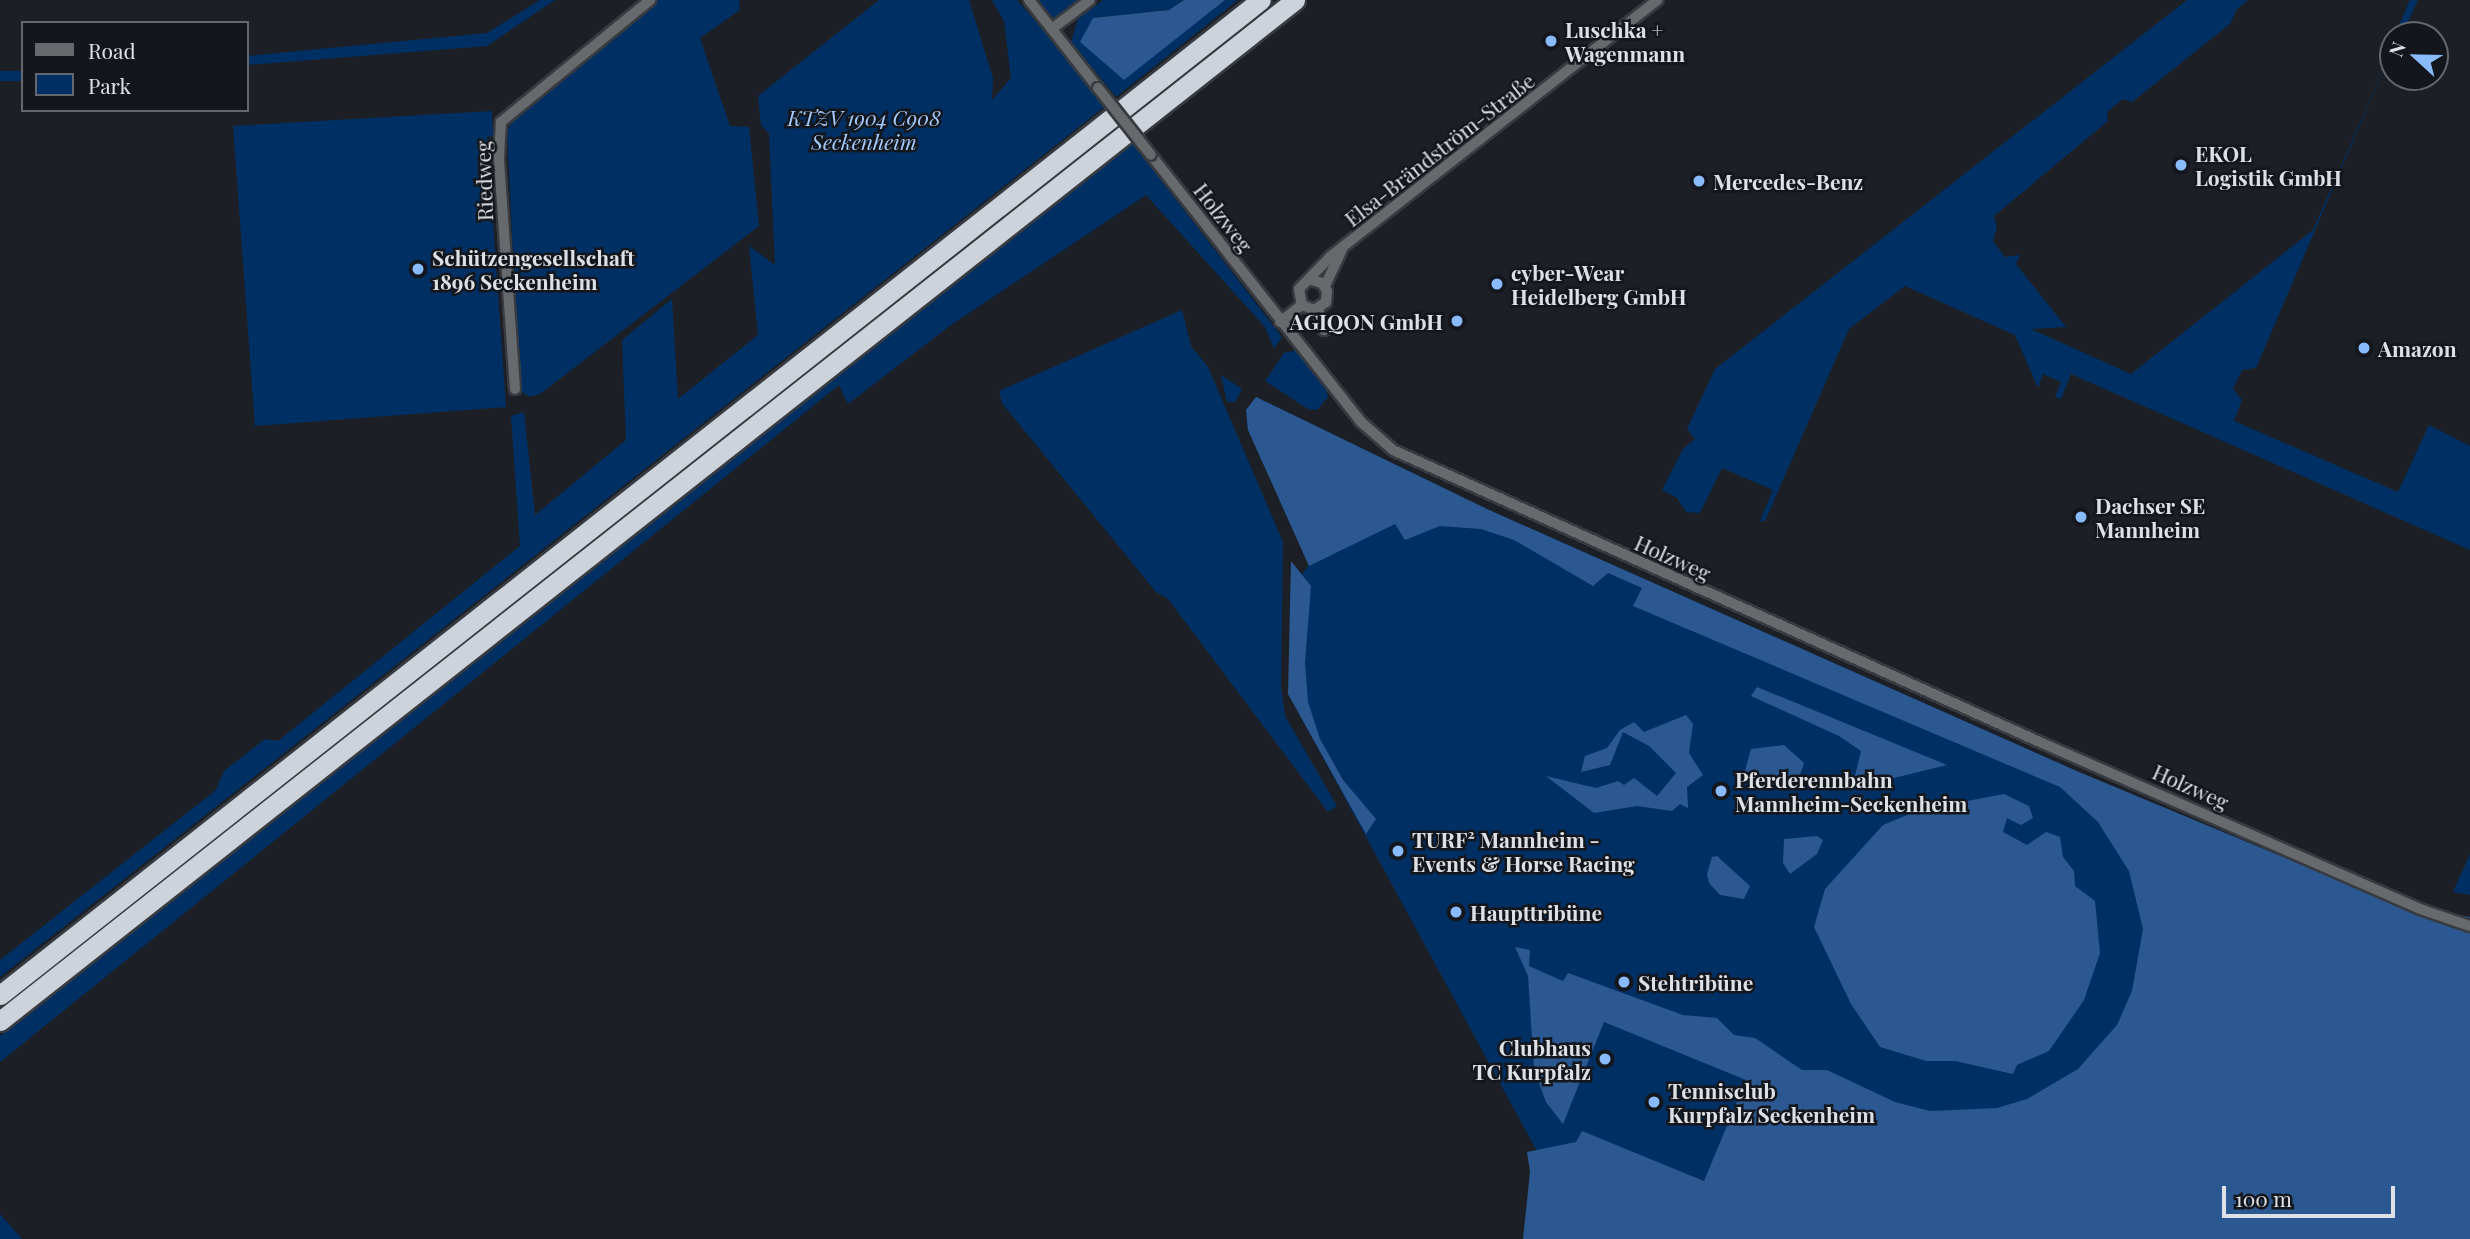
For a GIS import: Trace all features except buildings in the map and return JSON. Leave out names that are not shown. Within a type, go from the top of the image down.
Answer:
[{"type":"highway","points":[[0,995],[1261,0]]},
{"type":"highway","points":[[0,1021],[1295,0]]},
{"type":"street","name":"Riedweg","points":[[515,389],[499,158],[501,121],[650,0]]},
{"type":"street","name":"Holzweg","points":[[1029,0],[1360,421],[1393,450],[2031,738],[2420,909],[2470,926]]},
{"type":"street","points":[[1053,28],[1090,0]]},
{"type":"street","name":"Elsa-Brändström-Straße","points":[[1311,280],[1331,256],[1658,0]]},
{"type":"street","name":"Elsa-Brändström-Straße","points":[[1325,286],[1342,250]]},
{"type":"street","points":[[1302,305],[1299,289],[1311,280],[1325,286],[1326,302],[1318,309]]},
{"type":"street","points":[[1280,322],[1302,305]]},
{"type":"street","points":[[1302,305],[1318,309]]},
{"type":"street","points":[[1318,309],[1324,330]]},
{"type":"green space","points":[[540,0],[555,0],[487,46],[248,65],[248,56],[487,33]]},
{"type":"green space","points":[[658,0],[739,0],[740,10],[700,38],[730,126],[749,127],[759,226],[540,394],[530,397],[520,391],[519,382],[507,130],[525,105]]},
{"type":"green space","name":"KTZV 1904 C908 Seckenheim","points":[[879,0],[969,0],[993,78],[992,100],[1011,78],[1004,21],[992,0],[1017,0],[1108,104],[0,977],[0,960],[216,790],[224,771],[265,739],[278,741],[520,546],[511,416],[524,412],[535,515],[626,440],[622,340],[672,299],[678,399],[758,335],[749,246],[775,265],[769,134],[761,125],[758,96]]},
{"type":"green space","points":[[1035,0],[1078,0],[1054,18]]},
{"type":"green space","points":[[1103,0],[1184,0],[1169,10],[1093,18],[1124,79],[1225,0],[1238,0],[1116,97],[1071,42],[1078,19]]},
{"type":"green space","points":[[2187,0],[2248,0],[2237,9],[2230,24],[2132,102],[2123,99],[2107,112],[2108,121],[1994,216],[1997,227],[1993,241],[2005,257],[2020,255],[2016,264],[2066,327],[2031,329],[2131,374],[2313,230],[2379,80],[2256,368],[2242,370],[2233,389],[2242,400],[2234,421],[2398,492],[2429,425],[2470,446],[2470,550],[2071,374],[2061,399],[2055,397],[2061,382],[2043,374],[2038,388],[2015,335],[1905,286],[1849,329],[1765,521],[1760,521],[1773,490],[1722,468],[1700,513],[1686,512],[1677,498],[1662,490],[1683,449],[1695,439],[1687,429],[1715,369]]},
{"type":"green space","points":[[2410,0],[2418,0],[2408,21],[2401,21]]},
{"type":"green space","points":[[1190,68],[1186,74],[0,1011],[0,1005]]},
{"type":"green space","points":[[0,71],[21,71],[21,81],[0,81]]},
{"type":"green space","points":[[492,111],[493,136],[487,137],[506,407],[255,426],[233,126]]},
{"type":"green space","points":[[1130,140],[1282,337],[1274,349],[1265,327],[1146,195],[951,325],[848,404],[839,385],[0,1062],[0,1036]]},
{"type":"green space","points":[[1182,310],[1191,346],[1208,367],[1283,542],[1281,685],[1285,716],[1337,806],[1328,812],[1168,599],[1156,592],[1002,403],[999,391]]},
{"type":"green space","points":[[1297,350],[1326,388],[1328,397],[1317,410],[1308,409],[1265,381],[1284,353]]},
{"type":"green space","points":[[1221,375],[1242,389],[1235,402],[1227,402]]},
{"type":"green space","name":"Pferderennbahn Mannheim-Seckenheim","points":[[1256,397],[1489,510],[2079,772],[2157,913],[2136,1015],[2049,1103],[1704,1181],[1609,1143],[1539,1155],[1289,695],[1290,590],[1309,565],[1248,430],[1246,410]]},
{"type":"green space","points":[[2470,854],[2470,895],[2453,892]]},
{"type":"green space","points":[[0,1214],[22,1239],[0,1239]]},
{"type":"shaded area","points":[[1184,0],[1225,0],[1124,80],[1080,42],[1093,18],[1169,10]]},
{"type":"shaded area","points":[[1256,397],[1489,510],[2079,772],[2396,904],[2470,917],[2470,1239],[1523,1239],[1530,1172],[1527,1152],[1576,1142],[1582,1131],[1704,1181],[1746,1080],[1604,1022],[1563,1124],[1546,1102],[1534,1070],[1528,976],[1515,947],[1530,950],[1529,966],[1563,981],[1568,973],[1683,1015],[1717,1018],[1734,1035],[1755,1038],[1802,1070],[1827,1070],[1895,1102],[1930,1111],[1997,1108],[2027,1099],[2078,1069],[2117,1025],[2132,991],[2143,929],[2129,871],[2098,822],[2060,787],[1633,606],[1642,588],[1608,573],[1593,586],[1514,540],[1481,529],[1440,526],[1405,540],[1395,524],[1309,566],[1248,430],[1246,410]]},
{"type":"shaded area","points":[[1291,561],[1311,586],[1305,662],[1308,702],[1320,739],[1343,780],[1376,819],[1366,834],[1288,694]]},
{"type":"shaded area","points":[[1757,687],[1947,765],[1861,786],[1853,784],[1861,751],[1839,736],[1751,696]]},
{"type":"shaded area","points":[[1686,715],[1693,724],[1689,753],[1703,775],[1687,787],[1688,808],[1680,804],[1672,811],[1637,806],[1594,813],[1546,776],[1596,788],[1618,781],[1624,785],[1634,778],[1657,796],[1676,773],[1649,746],[1623,732],[1610,765],[1581,772],[1585,756],[1607,748],[1620,730],[1634,722],[1644,732]]},
{"type":"shaded area","points":[[1784,745],[1804,763],[1798,781],[1757,788],[1743,778],[1751,749]]},
{"type":"shaded area","points":[[2004,794],[2029,806],[2033,818],[2021,825],[2007,818],[2003,832],[2027,845],[2046,832],[2060,837],[2063,857],[2074,871],[2075,886],[2095,901],[2100,953],[2084,1000],[2049,1051],[2017,1065],[2013,1074],[1955,1061],[1926,1061],[1880,1047],[1851,1004],[1814,927],[1825,889],[1883,825],[1919,810]]},
{"type":"shaded area","points":[[1817,836],[1823,840],[1817,854],[1790,874],[1783,863],[1784,839]]},
{"type":"shaded area","points":[[1717,856],[1750,886],[1744,899],[1720,895],[1709,883],[1707,874],[1712,857]]},
{"type":"place","name":"Luschka + Wagenmann","points":[[1551,41]]},
{"type":"place","name":"EKOL Logistik GmbH","points":[[2181,165]]},
{"type":"place","name":"Mercedes-Benz","points":[[1699,181]]},
{"type":"place","name":"Schützengesellschaft 1896 Seckenheim","points":[[418,269]]},
{"type":"place","name":"cyber-Wear Heidelberg GmbH","points":[[1497,284]]},
{"type":"place","name":"AGIQON GmbH","points":[[1457,321]]},
{"type":"place","name":"Amazon","points":[[2364,348]]},
{"type":"place","name":"Dachser SE Mannheim","points":[[2081,517]]},
{"type":"place","name":"Pferderennbahn Mannheim-Seckenheim","points":[[1721,791]]},
{"type":"place","name":"TURF² Mannheim - Events & Horse Racing","points":[[1398,851]]},
{"type":"place","name":"Haupttribüne","points":[[1456,912]]},
{"type":"place","name":"Stehtribüne","points":[[1624,982]]},
{"type":"place","name":"Clubhaus TC Kurpfalz","points":[[1605,1059]]},
{"type":"place","name":"Tennisclub Kurpfalz Seckenheim","points":[[1654,1102]]}]
